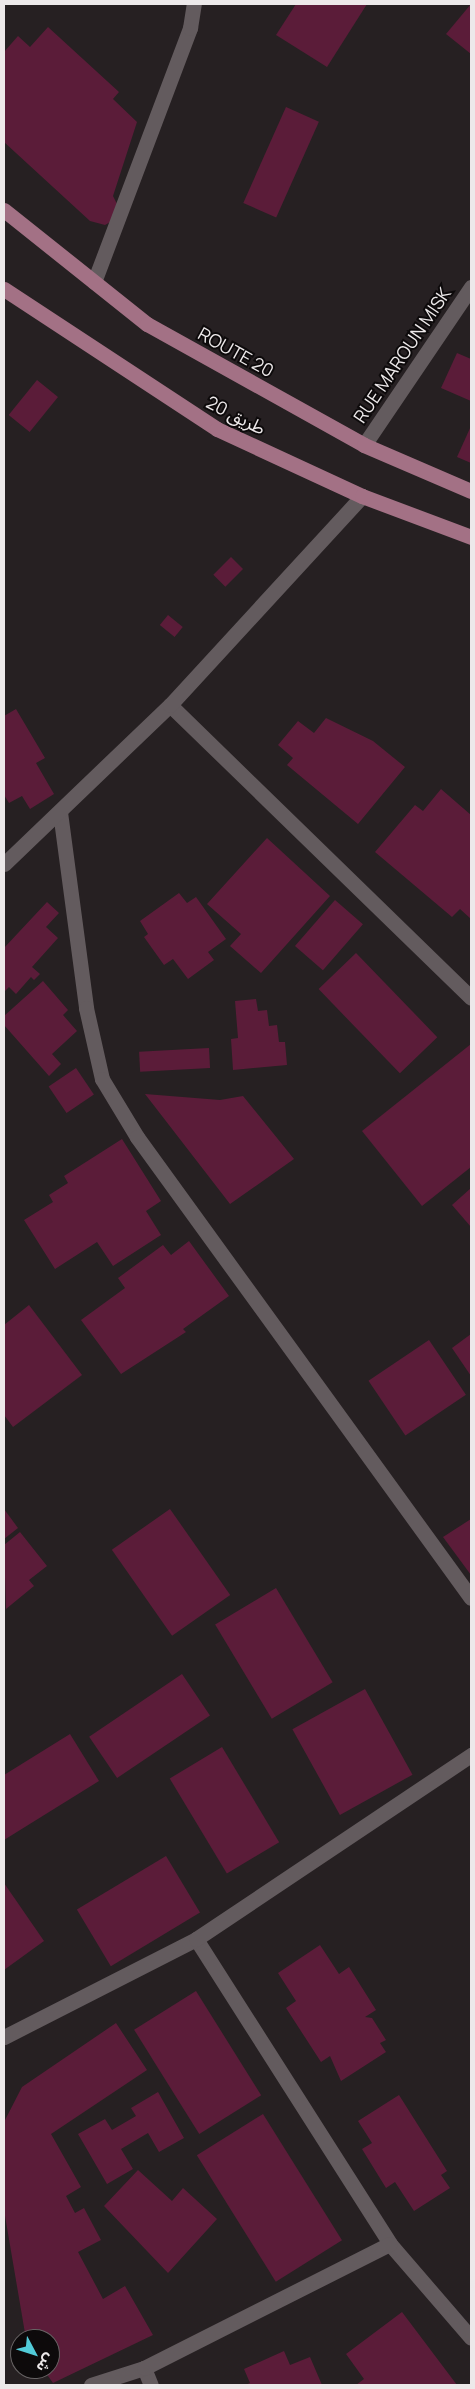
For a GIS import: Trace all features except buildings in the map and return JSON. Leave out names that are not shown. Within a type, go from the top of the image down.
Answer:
[{"type":"main road","name":"ROUTE 20","points":[[4,210],[147,324],[364,445],[471,491]]},
{"type":"main road","name":"طريق 20","points":[[4,289],[217,429],[362,496],[471,537]]},
{"type":"street","points":[[94,282],[190,28],[194,4]]},
{"type":"street","name":"RUE MAROUN MISK","points":[[364,445],[471,287]]},
{"type":"street","points":[[4,864],[170,705],[362,496]]},
{"type":"street","points":[[170,705],[471,998]]},
{"type":"street","points":[[60,812],[86,1008],[102,1079],[137,1137],[471,1598]]},
{"type":"street","points":[[4,2037],[196,1939],[471,1755]]},
{"type":"street","points":[[196,1939],[390,2244],[471,2338]]},
{"type":"street","points":[[91,2385],[144,2368],[390,2244]]},
{"type":"street","points":[[144,2368],[151,2385]]}]
